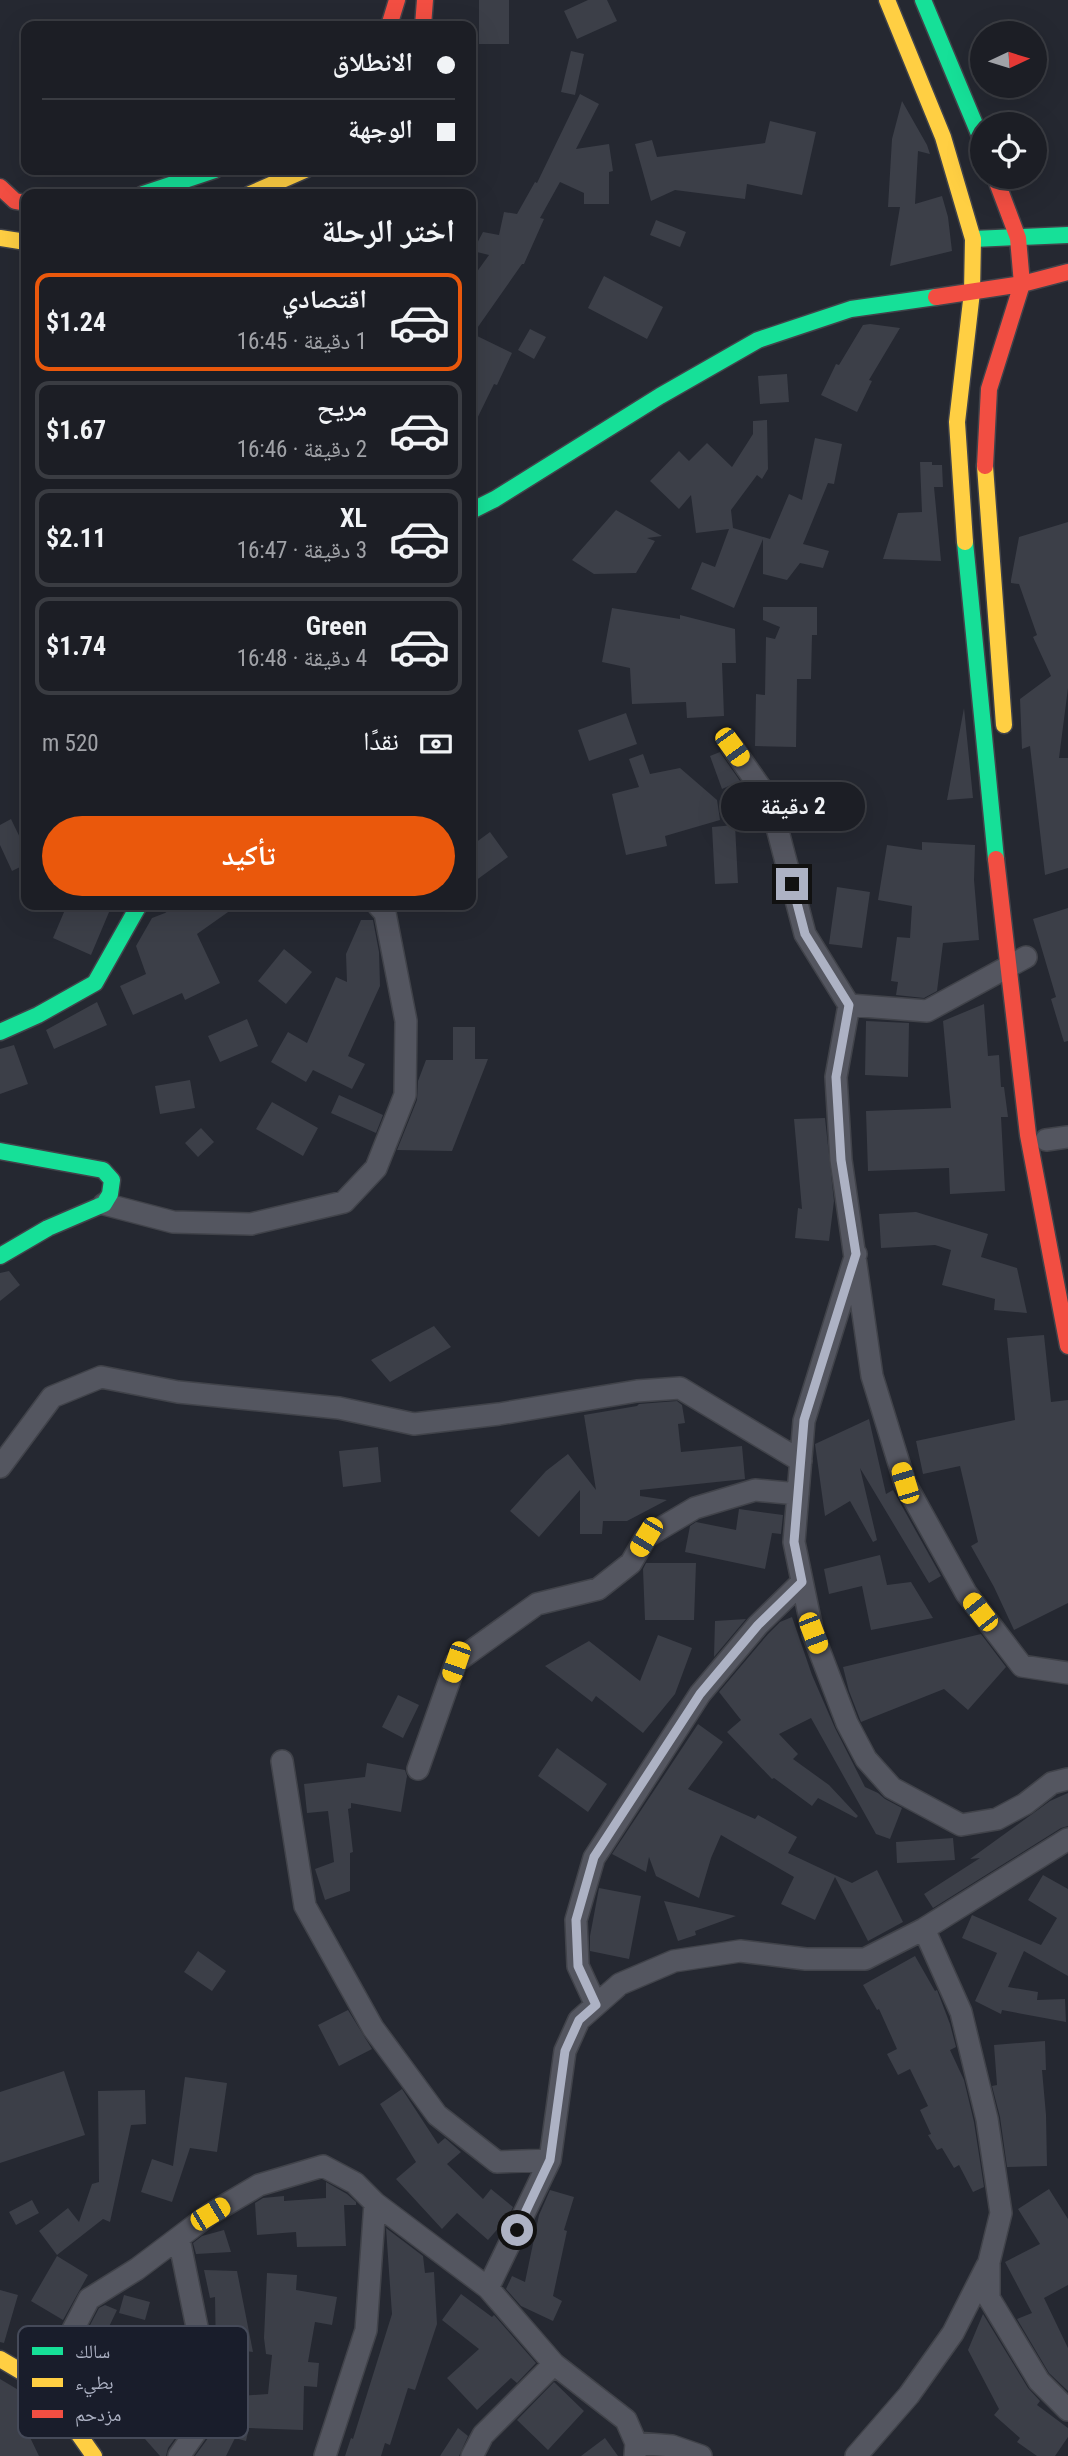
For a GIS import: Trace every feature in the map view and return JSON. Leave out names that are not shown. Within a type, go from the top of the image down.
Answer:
[{"type":"street","points":[[390,21],[397,0]]},
{"type":"street","points":[[423,21],[425,0]]},
{"type":"street","points":[[887,0],[943,137],[972,239],[972,292],[957,422],[964,524],[1021,959],[1028,1135],[1068,1346]]},
{"type":"street","points":[[923,0],[970,112]]},
{"type":"street","points":[[158,189],[200,175]]},
{"type":"street","points":[[261,189],[294,175]]},
{"type":"street","points":[[0,187],[15,201],[21,203]]},
{"type":"street","points":[[1000,189],[1018,238],[1022,284],[989,389],[985,468],[1005,736]]},
{"type":"street","points":[[972,239],[1068,235]]},
{"type":"street","points":[[0,238],[21,241]]},
{"type":"street","points":[[476,508],[660,396],[758,340],[852,309],[1022,284],[1068,272]]},
{"type":"street","points":[[732,747],[771,801],[805,934],[849,1005],[836,1077],[841,1160],[872,1376],[905,1483],[966,1593],[1022,1666],[1068,1673]]},
{"type":"street","points":[[0,1032],[38,1015],[95,983],[136,910]]},
{"type":"street","points":[[104,1204],[173,1222],[251,1224],[344,1202],[376,1168],[405,1095],[406,1021],[382,910]]},
{"type":"street","points":[[849,1005],[927,1011],[1021,959]]},
{"type":"street","points":[[1047,1140],[1068,1136]]},
{"type":"street","points":[[0,1151],[103,1170],[112,1180],[110,1194],[104,1204],[48,1228],[0,1256]]},
{"type":"street","points":[[856,1254],[804,1420],[794,1542],[813,1633],[847,1723],[866,1759],[892,1788],[961,1825],[997,1819],[1025,1804],[1052,1783],[1068,1779]]},
{"type":"street","points":[[0,1467],[52,1396],[102,1377],[178,1392],[339,1408],[414,1423],[499,1414],[637,1391],[680,1388],[801,1461]]},
{"type":"street","points":[[418,1769],[456,1662],[537,1604],[598,1589],[631,1563],[646,1537],[695,1508],[755,1490],[798,1494]]},
{"type":"street","points":[[596,2005],[578,1966],[576,1920],[594,1857],[700,1694],[758,1625],[802,1582]]},
{"type":"street","points":[[282,1761],[305,1906],[373,2028],[437,2115],[497,2162],[550,2160]]},
{"type":"street","points":[[488,2288],[550,2160],[565,2051],[579,2020],[620,1984],[674,1961],[740,1951],[806,1959],[865,1959],[924,1929],[1068,1839]]},
{"type":"street","points":[[856,2456],[909,2395],[953,2333],[989,2262],[1001,2213],[987,2119],[961,2012],[924,1929]]},
{"type":"street","points":[[75,2326],[89,2299],[210,2214],[259,2185],[323,2166],[355,2183],[374,2203],[488,2288],[554,2364],[626,2420],[635,2449],[672,2446],[701,2456]]},
{"type":"street","points":[[325,2456],[366,2330],[374,2203]]},
{"type":"street","points":[[178,2239],[197,2326]]},
{"type":"street","points":[[989,2262],[989,2298],[1039,2381],[1068,2410]]},
{"type":"street","points":[[0,2359],[18,2370]]},
{"type":"street","points":[[472,2456],[483,2435],[554,2364]]},
{"type":"street","points":[[81,2438],[94,2456]]},
{"type":"street","points":[[179,2456],[192,2438]]},
{"type":"building","points":[[479,0],[509,0],[509,44],[479,44]]},
{"type":"building","points":[[588,0],[607,0],[617,21],[577,39],[564,11]]},
{"type":"building","points":[[571,51],[584,54],[575,95],[561,92]]},
{"type":"building","points":[[580,94],[599,104],[576,149],[609,144],[613,171],[609,172],[609,204],[584,204],[584,193],[560,182],[540,218],[544,219],[524,264],[476,330],[476,273],[489,255],[476,252],[476,245],[483,232],[499,235],[504,212],[517,214],[535,182],[537,183]]},
{"type":"building","points":[[902,101],[930,154],[918,151],[915,204],[942,196],[948,217],[952,251],[890,266],[900,207],[888,207],[892,139]]},
{"type":"building","points":[[770,121],[816,132],[802,195],[747,184],[745,199],[675,190],[651,201],[635,144],[652,140],[657,157],[765,143]]},
{"type":"building","points":[[656,220],[686,232],[680,247],[650,235]]},
{"type":"building","points":[[604,276],[663,307],[647,339],[588,308]]},
{"type":"building","points":[[863,325],[900,328],[869,380],[872,381],[857,412],[821,395],[836,364],[839,365]]},
{"type":"building","points":[[530,329],[546,337],[534,359],[518,350]]},
{"type":"building","points":[[476,335],[512,353],[497,385],[494,384],[476,421]]},
{"type":"building","points":[[787,374],[789,402],[760,404],[758,376]]},
{"type":"building","points":[[767,420],[768,469],[762,479],[757,475],[731,510],[733,528],[770,539],[789,494],[802,500],[815,438],[842,444],[834,484],[828,483],[803,544],[829,551],[823,568],[800,563],[787,580],[763,574],[763,539],[734,608],[691,589],[702,562],[715,567],[729,529],[696,533],[691,495],[679,509],[650,481],[679,451],[689,461],[707,443],[732,467],[753,434],[753,421]]},
{"type":"building","points":[[920,462],[942,465],[943,487],[934,487],[941,561],[883,559],[898,513],[922,512]]},
{"type":"building","points":[[616,510],[662,536],[647,538],[655,541],[636,573],[594,574],[572,560]]},
{"type":"building","points":[[1068,522],[1068,688],[1059,758],[1068,758],[1068,868],[1045,875],[1030,746],[1022,749],[1020,699],[1051,676],[1033,637],[1037,635],[1019,584],[1011,583],[1011,580],[1019,537]]},
{"type":"building","points":[[763,607],[817,607],[817,635],[812,635],[811,679],[797,679],[796,747],[755,746],[756,694],[765,695],[766,637],[775,639],[780,627],[763,620]]},
{"type":"building","points":[[612,608],[680,619],[680,615],[735,629],[736,663],[722,663],[724,716],[687,718],[686,702],[632,704],[630,668],[602,662]]},
{"type":"building","points":[[964,708],[973,798],[947,800]]},
{"type":"building","points":[[626,713],[637,744],[589,761],[578,730]]},
{"type":"building","points":[[720,752],[740,781],[722,789],[710,756]]},
{"type":"building","points":[[643,754],[650,774],[680,768],[717,800],[720,820],[665,836],[667,846],[626,855],[612,794],[639,787],[629,759]]},
{"type":"building","points":[[11,819],[21,840],[21,866],[12,871],[0,845],[0,825]]},
{"type":"building","points":[[735,825],[738,883],[715,884],[712,827]]},
{"type":"building","points":[[490,832],[508,857],[476,880],[476,842]]},
{"type":"building","points":[[922,842],[975,845],[974,880],[979,940],[943,943],[937,991],[924,998],[896,995],[898,982],[891,981],[897,937],[910,938],[912,906],[878,900],[887,845],[922,850]]},
{"type":"building","points":[[837,887],[870,892],[862,948],[829,944]]},
{"type":"building","points":[[1068,908],[1068,1041],[1064,1042],[1051,999],[1056,997],[1033,919]]},
{"type":"building","points":[[65,910],[110,910],[91,955],[53,938]]},
{"type":"building","points":[[170,910],[231,910],[197,934],[220,983],[185,1000],[182,993],[133,1015],[120,986],[146,974],[136,946],[152,918]]},
{"type":"building","points":[[361,920],[373,920],[379,952],[380,986],[348,1056],[365,1064],[352,1089],[313,1070],[306,1082],[271,1062],[288,1032],[307,1043],[336,977],[347,982],[346,954]]},
{"type":"building","points":[[284,949],[312,972],[286,1004],[258,981]]},
{"type":"building","points":[[97,1002],[107,1025],[54,1049],[46,1030]]},
{"type":"building","points":[[984,1004],[988,1056],[999,1055],[1001,1087],[1004,1087],[1008,1117],[1001,1117],[1005,1191],[950,1194],[949,1168],[868,1171],[866,1111],[951,1108],[943,1021]]},
{"type":"building","points":[[247,1019],[258,1046],[220,1062],[208,1036]]},
{"type":"building","points":[[866,1021],[909,1023],[908,1077],[865,1075]]},
{"type":"building","points":[[453,1027],[475,1027],[475,1059],[488,1059],[452,1151],[397,1150],[417,1100],[418,1081],[426,1060],[453,1060]]},
{"type":"building","points":[[14,1045],[28,1084],[0,1094],[0,1049]]},
{"type":"building","points":[[190,1080],[195,1108],[160,1114],[155,1086]]},
{"type":"building","points":[[339,1095],[383,1115],[376,1133],[331,1113]]},
{"type":"building","points":[[272,1102],[318,1128],[303,1156],[256,1129]]},
{"type":"building","points":[[825,1118],[834,1201],[829,1241],[795,1238],[798,1208],[802,1209],[794,1119]]},
{"type":"building","points":[[201,1128],[214,1142],[198,1157],[185,1143]]},
{"type":"building","points":[[916,1212],[988,1234],[981,1257],[1017,1268],[1027,1313],[994,1310],[995,1299],[942,1285],[951,1250],[935,1245],[881,1248],[879,1214]]},
{"type":"building","points":[[9,1271],[20,1285],[0,1301],[0,1273]]},
{"type":"building","points":[[434,1326],[451,1347],[390,1382],[371,1360]]},
{"type":"building","points":[[1044,1335],[1051,1402],[1068,1400],[1068,1603],[1014,1630],[971,1546],[978,1542],[960,1466],[923,1474],[916,1441],[1015,1420],[1007,1338]]},
{"type":"building","points":[[677,1401],[682,1405],[685,1423],[678,1424],[681,1452],[742,1446],[745,1479],[640,1490],[640,1496],[667,1500],[627,1521],[603,1521],[602,1534],[580,1534],[580,1490],[539,1537],[510,1511],[546,1471],[568,1454],[596,1490],[584,1415],[639,1404]]},
{"type":"building","points":[[869,1419],[886,1494],[893,1490],[941,1576],[929,1583],[860,1468],[877,1540],[873,1542],[850,1501],[825,1516],[815,1444]]},
{"type":"building","points":[[378,1447],[381,1482],[343,1487],[339,1451]]},
{"type":"building","points":[[739,1509],[783,1515],[781,1534],[772,1533],[765,1569],[685,1552],[690,1526],[696,1522],[736,1530]]},
{"type":"building","points":[[880,1555],[887,1585],[911,1582],[933,1618],[871,1630],[862,1586],[829,1594],[824,1569]]},
{"type":"building","points":[[646,1563],[696,1563],[694,1620],[645,1620],[643,1569]]},
{"type":"building","points":[[792,1617],[812,1675],[865,1787],[902,1808],[890,1839],[876,1834],[811,1718],[779,1734],[798,1754],[793,1759],[829,1785],[858,1816],[856,1818],[818,1798],[812,1806],[772,1779],[727,1732],[741,1720],[719,1692],[768,1634],[780,1622]]},
{"type":"building","points":[[746,1619],[714,1657],[715,1621]]},
{"type":"building","points":[[981,1634],[1006,1667],[968,1710],[944,1689],[861,1722],[843,1667]]},
{"type":"building","points":[[658,1635],[692,1648],[675,1694],[643,1733],[596,1696],[592,1702],[545,1666],[589,1641],[640,1681]]},
{"type":"building","points":[[398,1695],[419,1705],[403,1738],[382,1727]]},
{"type":"building","points":[[698,1724],[723,1742],[688,1789],[755,1819],[758,1815],[797,1837],[788,1853],[852,1883],[877,1870],[903,1922],[868,1941],[835,1877],[815,1920],[781,1904],[794,1877],[721,1835],[699,1898],[656,1876],[649,1857],[646,1872],[612,1854]]},
{"type":"building","points":[[557,1748],[607,1784],[588,1812],[538,1776]]},
{"type":"building","points":[[367,1763],[405,1770],[407,1776],[401,1812],[351,1803],[351,1808],[348,1809],[353,1852],[350,1853],[350,1891],[325,1900],[315,1869],[334,1862],[328,1811],[307,1813],[304,1784],[365,1777]]},
{"type":"building","points":[[1068,1793],[1068,1826],[933,1908],[924,1894],[980,1858],[970,1859],[1050,1801]]},
{"type":"building","points":[[953,1838],[955,1860],[897,1863],[896,1842]]},
{"type":"building","points":[[1043,1875],[1068,1889],[1068,1976],[1024,1951],[1008,1987],[1038,1992],[1037,2000],[1065,1999],[1066,2022],[1002,2010],[1001,2014],[975,2001],[997,1953],[962,1938],[972,1915],[1041,1945],[1057,1918],[1028,1900]]},
{"type":"building","points":[[599,1888],[641,1896],[629,1959],[590,1951],[590,1936]]},
{"type":"building","points":[[664,1901],[736,1916],[695,1931],[696,1935],[678,1941]]},
{"type":"building","points":[[198,1951],[226,1971],[212,1991],[184,1972]]},
{"type":"building","points":[[915,1956],[935,1991],[937,1990],[956,2047],[950,2050],[964,2080],[974,2122],[984,2187],[973,2192],[959,2165],[954,2168],[942,2148],[937,2150],[928,2135],[931,2134],[920,2110],[928,2106],[910,2069],[898,2075],[887,2054],[897,2049],[879,2009],[877,2010],[863,1985]]},
{"type":"building","points":[[348,2010],[372,2049],[339,2066],[318,2025]]},
{"type":"building","points":[[1045,2041],[1046,2070],[1042,2070],[1047,2166],[1007,2167],[1000,2117],[992,2086],[997,2085],[994,2045]]},
{"type":"building","points":[[64,2071],[85,2135],[0,2163],[0,2092]]},
{"type":"building","points":[[185,2077],[227,2083],[217,2152],[190,2148],[172,2202],[141,2192],[152,2159],[173,2166]]},
{"type":"building","points":[[402,2089],[438,2144],[445,2138],[461,2152],[447,2164],[483,2199],[491,2189],[513,2207],[488,2240],[457,2213],[442,2229],[396,2179],[416,2162],[380,2104]]},
{"type":"building","points":[[145,2090],[146,2124],[131,2125],[110,2222],[103,2219],[57,2255],[39,2231],[68,2208],[79,2222],[92,2184],[99,2182],[98,2091]]},
{"type":"building","points":[[326,2182],[356,2202],[356,2205],[344,2205],[346,2246],[297,2247],[296,2232],[257,2235],[255,2203],[263,2198],[284,2196],[284,2201],[326,2198]]},
{"type":"building","points":[[1049,2189],[1068,2219],[1068,2285],[1044,2298],[1068,2348],[1068,2391],[1049,2373],[1017,2319],[1032,2313],[1005,2262],[1040,2244],[1018,2209]]},
{"type":"building","points":[[550,2190],[574,2197],[564,2230],[567,2231],[553,2296],[562,2301],[553,2321],[521,2306],[506,2289],[512,2276],[525,2282],[539,2215]]},
{"type":"building","points":[[32,2200],[39,2213],[16,2225],[9,2212]]},
{"type":"building","points":[[386,2228],[423,2256],[425,2273],[434,2272],[437,2324],[415,2390],[408,2388],[390,2445],[385,2443],[381,2456],[345,2456],[351,2438],[353,2439],[392,2314]]},
{"type":"building","points":[[224,2230],[231,2252],[196,2254],[193,2243],[202,2236]]},
{"type":"building","points":[[57,2256],[88,2275],[63,2320],[31,2301]]},
{"type":"building","points":[[204,2270],[237,2271],[248,2326],[216,2326],[215,2297],[210,2298]]},
{"type":"building","points":[[267,2273],[297,2275],[296,2290],[337,2297],[332,2325],[315,2322],[308,2362],[319,2363],[317,2387],[304,2386],[303,2430],[249,2428],[248,2432],[248,2395],[268,2394],[272,2355],[266,2354],[264,2338]]},
{"type":"building","points":[[0,2290],[18,2295],[4,2343],[0,2342]]},
{"type":"building","points":[[461,2294],[492,2317],[494,2315],[536,2363],[517,2383],[511,2378],[477,2410],[447,2378],[479,2349],[442,2320]]},
{"type":"building","points":[[124,2295],[150,2302],[145,2320],[119,2313]]},
{"type":"building","points":[[105,2305],[117,2310],[109,2326],[90,2326],[99,2308]]},
{"type":"building","points":[[983,2314],[1028,2388],[1040,2401],[1037,2405],[1068,2428],[1068,2437],[1055,2456],[1037,2456],[1017,2442],[1020,2438],[994,2415],[999,2409],[968,2350]]},
{"type":"building","points":[[248,2327],[253,2352],[248,2351]]},
{"type":"building","points":[[0,2379],[18,2390],[18,2438],[30,2438],[39,2456],[0,2456]]},
{"type":"building","points":[[554,2382],[584,2411],[548,2450],[517,2420]]},
{"type":"building","points":[[458,2428],[468,2436],[459,2456],[440,2456]]},
{"type":"building","points":[[144,2438],[175,2438],[166,2456],[160,2456]]},
{"type":"building","points":[[208,2438],[235,2438],[226,2456],[195,2456]]},
{"type":"building","points":[[605,2438],[618,2456],[581,2456]]},
{"type":"traffic: fast","points":[[923,0],[970,112]]},
{"type":"traffic: fast","points":[[158,189],[200,175]]},
{"type":"traffic: fast","points":[[973,239],[1068,235]]},
{"type":"traffic: fast","points":[[476,508],[660,396],[758,340],[851,309],[936,297]]},
{"type":"traffic: fast","points":[[965,542],[996,859]]},
{"type":"traffic: fast","points":[[0,1032],[38,1015],[95,983],[136,910]]},
{"type":"traffic: fast","points":[[0,1151],[103,1170],[112,1180],[110,1194],[104,1204],[48,1228],[0,1256]]},
{"type":"traffic: slow","points":[[887,0],[943,137],[973,239],[972,292],[957,422],[965,542]]},
{"type":"traffic: slow","points":[[261,189],[294,175]]},
{"type":"traffic: slow","points":[[0,238],[21,241]]},
{"type":"traffic: slow","points":[[985,466],[1004,725]]},
{"type":"traffic: slow","points":[[0,2359],[18,2370]]},
{"type":"traffic: slow","points":[[81,2438],[94,2456]]},
{"type":"traffic: jam","points":[[391,21],[397,0]]},
{"type":"traffic: jam","points":[[423,21],[425,0]]},
{"type":"traffic: jam","points":[[0,187],[15,201],[21,202]]},
{"type":"traffic: jam","points":[[985,466],[989,389],[1022,284],[1018,238],[1000,189]]},
{"type":"traffic: jam","points":[[936,297],[1022,284],[1068,272]]},
{"type":"traffic: jam","points":[[996,859],[1028,1135],[1068,1346]]},
{"type":"route","points":[[517,2230],[550,2160],[565,2051],[579,2020],[596,2005],[578,1966],[576,1920],[594,1857],[700,1694],[758,1625],[802,1582],[794,1542],[804,1420],[856,1254],[841,1160],[836,1077],[849,1005],[805,934],[792,884]]}]
